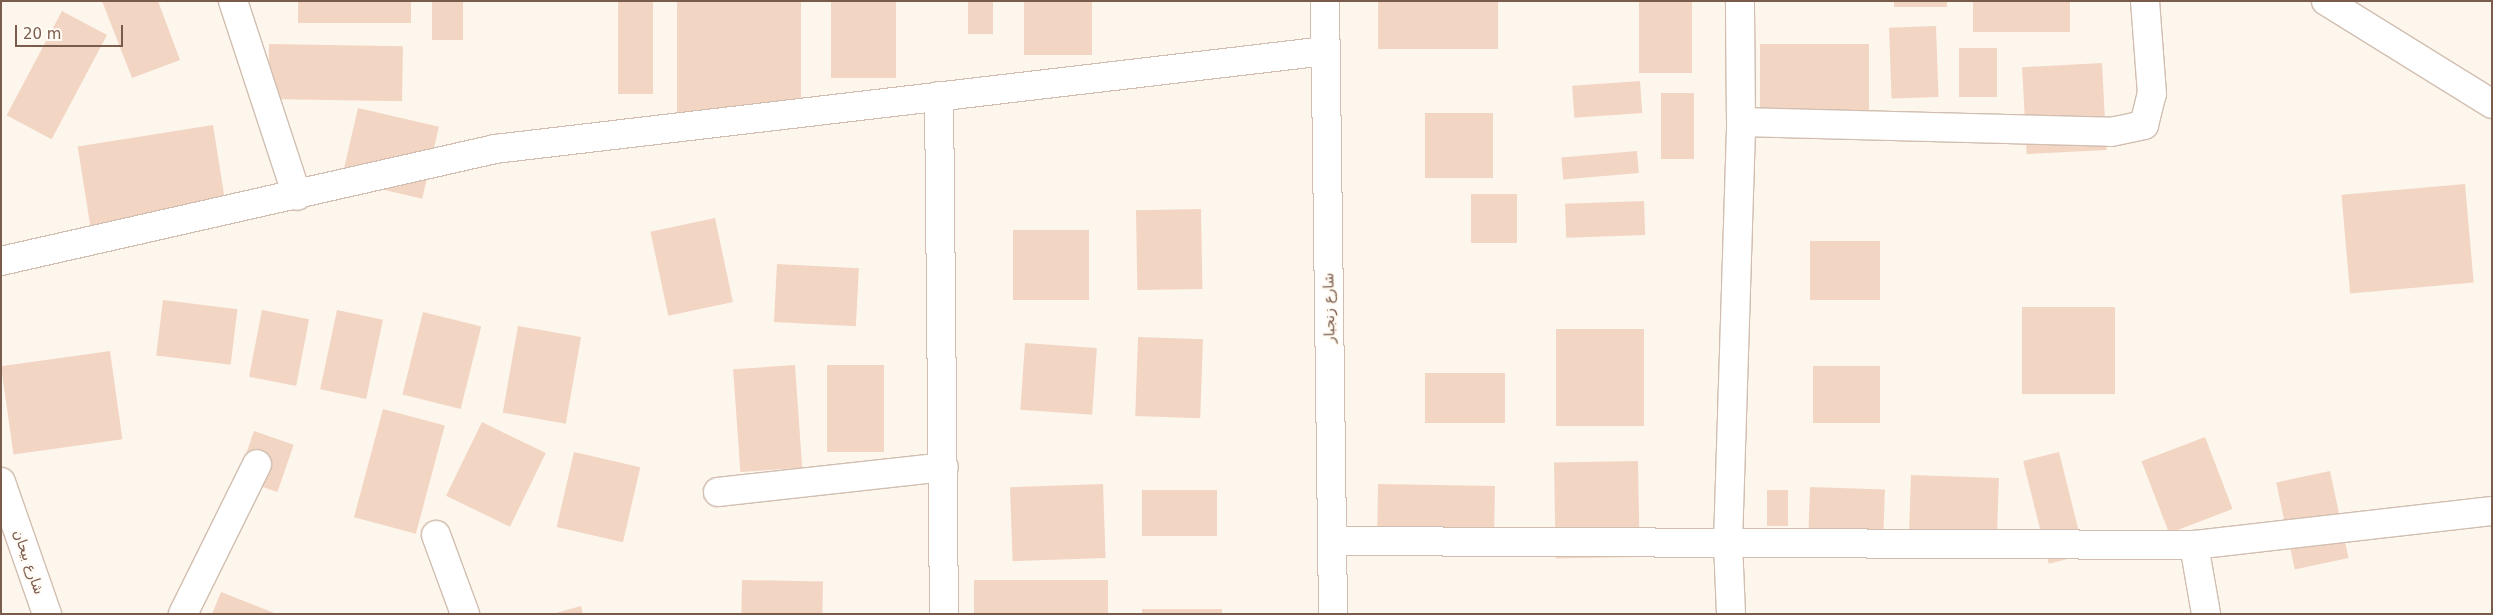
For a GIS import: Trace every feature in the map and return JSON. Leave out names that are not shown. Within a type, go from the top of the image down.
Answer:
[{"type":"street","points":[[233,1],[297,196]]},
{"type":"street","name":"شارع زنجبار","points":[[1325,1],[1324,51],[1334,541],[1333,614]]},
{"type":"street","points":[[1731,614],[1728,543],[1741,122],[1740,1]]},
{"type":"street","points":[[1741,122],[2112,132],[2144,124],[2152,94],[2145,1]]},
{"type":"street","points":[[2326,1],[2358,10],[2492,104]]},
{"type":"street","points":[[1,261],[297,196],[495,149],[1324,51]]},
{"type":"street","points":[[939,96],[944,614]]},
{"type":"street","points":[[183,614],[257,464]]},
{"type":"street","points":[[718,492],[944,466]]},
{"type":"street","name":"شارع بيحان","points":[[1,482],[47,614]]},
{"type":"street","points":[[1334,541],[2194,546],[2492,511]]},
{"type":"street","points":[[436,535],[465,614]]},
{"type":"street","points":[[2194,546],[2206,614]]},
{"type":"building","points":[[102,1],[158,1],[180,60],[132,78]]},
{"type":"building","points":[[298,1],[411,1],[411,23],[298,23]]},
{"type":"building","points":[[432,1],[463,1],[463,40],[432,40]]},
{"type":"building","points":[[618,1],[653,1],[653,94],[618,94]]},
{"type":"building","points":[[677,1],[801,1],[801,113],[677,113]]},
{"type":"building","points":[[831,1],[896,1],[896,78],[831,78]]},
{"type":"building","points":[[968,1],[993,1],[993,34],[968,34]]},
{"type":"building","points":[[1024,1],[1092,1],[1092,55],[1024,55]]},
{"type":"building","points":[[1378,1],[1498,1],[1498,49],[1378,49]]},
{"type":"building","points":[[1639,1],[1692,1],[1692,73],[1639,73]]},
{"type":"building","points":[[1894,1],[1947,1],[1947,7],[1894,7]]},
{"type":"building","points":[[1973,1],[2070,1],[2070,32],[1973,32]]},
{"type":"building","points":[[62,11],[107,35],[52,139],[7,115]]},
{"type":"building","points":[[1936,26],[1938,97],[1892,99],[1889,28]]},
{"type":"building","points":[[269,44],[403,46],[402,101],[268,99]]},
{"type":"building","points":[[1760,44],[1869,44],[1869,131],[1760,131]]},
{"type":"building","points":[[1959,48],[1997,48],[1997,97],[1959,97]]},
{"type":"building","points":[[2102,63],[2107,150],[2027,154],[2022,67]]},
{"type":"building","points":[[1640,81],[1642,113],[1574,118],[1572,86]]},
{"type":"building","points":[[1661,93],[1694,93],[1694,159],[1661,159]]},
{"type":"building","points":[[358,108],[439,127],[422,199],[341,180]]},
{"type":"building","points":[[1425,113],[1493,113],[1493,178],[1425,178]]},
{"type":"building","points":[[213,125],[228,223],[93,244],[78,146]]},
{"type":"building","points":[[1637,151],[1639,173],[1563,180],[1561,158]]},
{"type":"building","points":[[2465,184],[2474,283],[2350,293],[2341,195]]},
{"type":"building","points":[[1471,194],[1517,194],[1517,243],[1471,243]]},
{"type":"building","points":[[1644,201],[1645,235],[1566,238],[1565,204]]},
{"type":"building","points":[[1201,209],[1202,289],[1137,290],[1136,210]]},
{"type":"building","points":[[715,218],[733,302],[668,316],[650,232]]},
{"type":"building","points":[[1013,230],[1089,230],[1089,300],[1013,300]]},
{"type":"building","points":[[1810,241],[1880,241],[1880,300],[1810,300]]},
{"type":"building","points":[[777,264],[859,268],[856,326],[774,322]]},
{"type":"building","points":[[163,300],[237,309],[231,365],[156,356]]},
{"type":"building","points":[[2022,307],[2115,307],[2115,394],[2022,394]]},
{"type":"building","points":[[262,310],[309,319],[296,386],[249,377]]},
{"type":"building","points":[[337,310],[383,320],[366,399],[320,389]]},
{"type":"building","points":[[423,312],[481,327],[461,409],[402,394]]},
{"type":"building","points":[[518,326],[581,337],[566,424],[503,413]]},
{"type":"building","points":[[1556,329],[1644,329],[1644,426],[1556,426]]},
{"type":"building","points":[[1138,337],[1203,339],[1200,418],[1135,416]]},
{"type":"building","points":[[1025,343],[1097,348],[1092,415],[1020,410]]},
{"type":"building","points":[[110,351],[122,439],[13,454],[1,366]]},
{"type":"building","points":[[795,365],[802,468],[740,472],[733,369]]},
{"type":"building","points":[[827,365],[884,365],[884,452],[827,452]]},
{"type":"building","points":[[1813,366],[1880,366],[1880,423],[1813,423]]},
{"type":"building","points":[[1425,373],[1505,373],[1505,423],[1425,423]]},
{"type":"building","points":[[383,409],[445,426],[416,534],[354,517]]},
{"type":"building","points":[[482,422],[546,453],[510,527],[446,496]]},
{"type":"building","points":[[254,431],[294,445],[277,492],[238,478]]},
{"type":"building","points":[[2205,437],[2233,509],[2169,533],[2142,461]]},
{"type":"building","points":[[574,452],[640,467],[623,542],[557,527]]},
{"type":"building","points":[[2059,452],[2085,555],[2049,564],[2023,461]]},
{"type":"building","points":[[1638,461],[1640,557],[1556,558],[1554,462]]},
{"type":"building","points":[[2330,471],[2349,558],[2295,569],[2276,482]]},
{"type":"building","points":[[1911,475],[1999,478],[1997,544],[1909,541]]},
{"type":"building","points":[[1103,484],[1106,558],[1013,561],[1010,487]]},
{"type":"building","points":[[1378,484],[1495,486],[1494,549],[1377,547]]},
{"type":"building","points":[[1810,487],[1885,490],[1883,549],[1808,546]]},
{"type":"building","points":[[1142,490],[1217,490],[1217,536],[1142,536]]},
{"type":"building","points":[[1767,490],[1788,490],[1788,526],[1767,526]]},
{"type":"building","points":[[742,580],[823,581],[822,614],[741,614]]},
{"type":"building","points":[[974,580],[1108,580],[1108,614],[974,614]]},
{"type":"building","points":[[221,592],[277,614],[212,614]]},
{"type":"building","points":[[581,606],[583,614],[556,614],[556,613]]},
{"type":"building","points":[[1142,609],[1222,609],[1222,614],[1142,614]]}]
